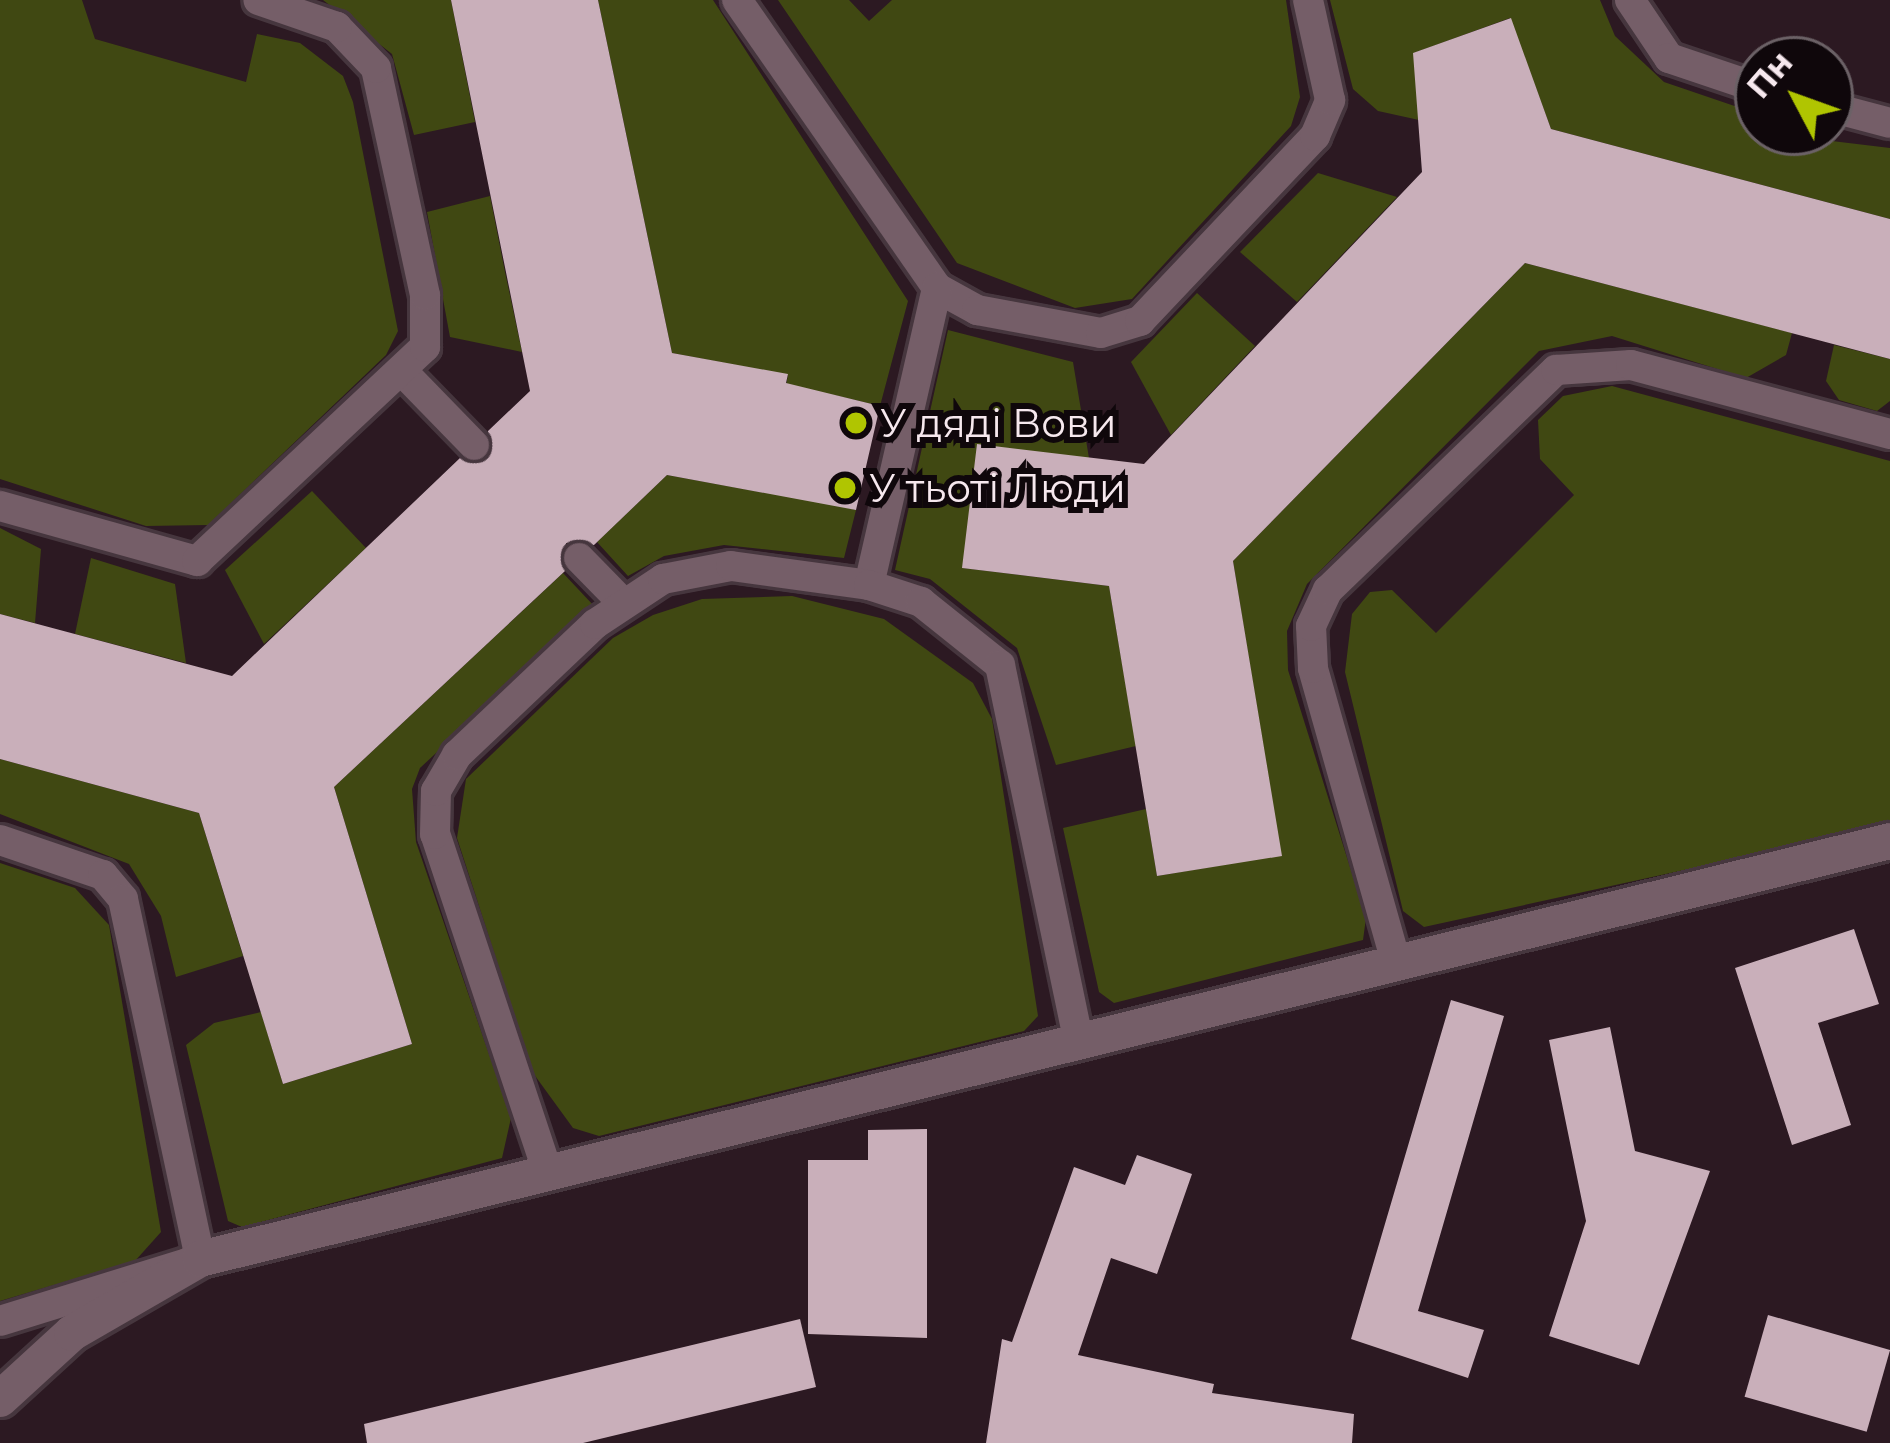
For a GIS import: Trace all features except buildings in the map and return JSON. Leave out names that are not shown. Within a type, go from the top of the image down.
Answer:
[{"type":"street","points":[[0,1400],[72,1333],[200,1258],[1890,841]]},
{"type":"lane","points":[[0,506],[196,561],[405,374],[424,347],[425,295],[376,68],[337,28],[258,0]]},
{"type":"lane","points":[[736,0],[937,288],[977,310],[1063,328],[1140,322],[1315,136],[1330,100],[1308,0]]},
{"type":"lane","points":[[1630,0],[1669,58],[1734,80]]},
{"type":"lane","points":[[1854,113],[1890,123]]},
{"type":"lane","points":[[868,585],[937,288]]},
{"type":"lane","points":[[1396,962],[1313,668],[1310,626],[1328,590],[1556,370],[1631,365],[1890,434]]},
{"type":"lane","points":[[405,374],[474,445]]},
{"type":"lane","points":[[579,558],[624,604]]},
{"type":"lane","points":[[548,1173],[435,834],[436,790],[457,755],[624,604],[663,579],[730,566],[868,585],[921,602],[1000,665],[1079,1043]]},
{"type":"lane","points":[[0,840],[74,862],[123,898],[200,1258],[0,1321]]},
{"type":"green space","points":[[0,0],[82,0],[95,39],[246,82],[257,34],[300,43],[343,76],[353,102],[398,331],[386,355],[208,525],[146,526],[0,479]]},
{"type":"green space","points":[[323,0],[451,0],[475,122],[414,135],[392,54]]},
{"type":"green space","points":[[598,0],[713,0],[908,301],[880,406],[834,395],[808,498],[856,510],[844,558],[724,545],[664,556],[628,576],[597,542],[667,475],[766,493],[788,375],[672,353]]},
{"type":"green space","points":[[778,0],[849,0],[869,21],[892,0],[1286,0],[1300,97],[1291,126],[1132,299],[1075,308],[957,263]]},
{"type":"green space","points":[[1330,0],[1600,0],[1615,36],[1664,82],[1734,106],[1734,156],[1854,156],[1854,144],[1890,148],[1890,219],[1551,129],[1510,18],[1414,53],[1419,120],[1378,111],[1353,89]]},
{"type":"green space","points":[[1318,173],[1397,197],[1297,302],[1240,252]]},
{"type":"green space","points":[[490,196],[522,352],[450,337],[427,212]]},
{"type":"green space","points":[[1525,263],[1792,333],[1786,355],[1746,378],[1612,336],[1539,351],[1307,584],[1287,631],[1288,670],[1366,918],[1363,940],[1114,1003],[1099,992],[1063,828],[1146,809],[1157,876],[1281,855],[1233,561]]},
{"type":"green space","points":[[1197,293],[1255,346],[1171,435],[1131,362]]},
{"type":"green space","points":[[948,330],[1073,362],[1089,458],[963,568],[1109,586],[1136,746],[1056,765],[1017,648],[930,579],[895,570]]},
{"type":"green space","points":[[1834,345],[1890,359],[1890,401],[1877,411],[1839,400],[1826,381]]},
{"type":"green space","points":[[1612,386],[1890,461],[1890,825],[1424,927],[1403,911],[1345,672],[1352,614],[1370,592],[1392,590],[1436,633],[1574,495],[1540,459],[1538,420],[1563,396]]},
{"type":"green space","points":[[312,491],[366,548],[264,644],[225,570]]},
{"type":"green space","points":[[0,528],[41,549],[35,623],[0,614]]},
{"type":"green space","points":[[91,558],[175,584],[186,663],[75,634]]},
{"type":"green space","points":[[563,573],[594,606],[420,768],[412,789],[416,842],[511,1118],[502,1158],[242,1227],[228,1221],[186,1045],[214,1023],[261,1012],[283,1084],[412,1044],[334,787]]},
{"type":"green space","points":[[792,596],[884,619],[973,683],[992,719],[1038,1016],[1024,1031],[599,1136],[573,1128],[533,1073],[457,838],[466,779],[613,638],[653,615],[702,599]]},
{"type":"green space","points":[[0,759],[199,813],[243,956],[176,977],[161,916],[129,864],[0,814]]},
{"type":"green space","points":[[0,863],[75,888],[109,925],[161,1232],[135,1261],[0,1301]]},
{"type":"place","name":"У дяді Вови","points":[[856,423]]},
{"type":"place","name":"У тьоті Люди","points":[[845,488]]}]
